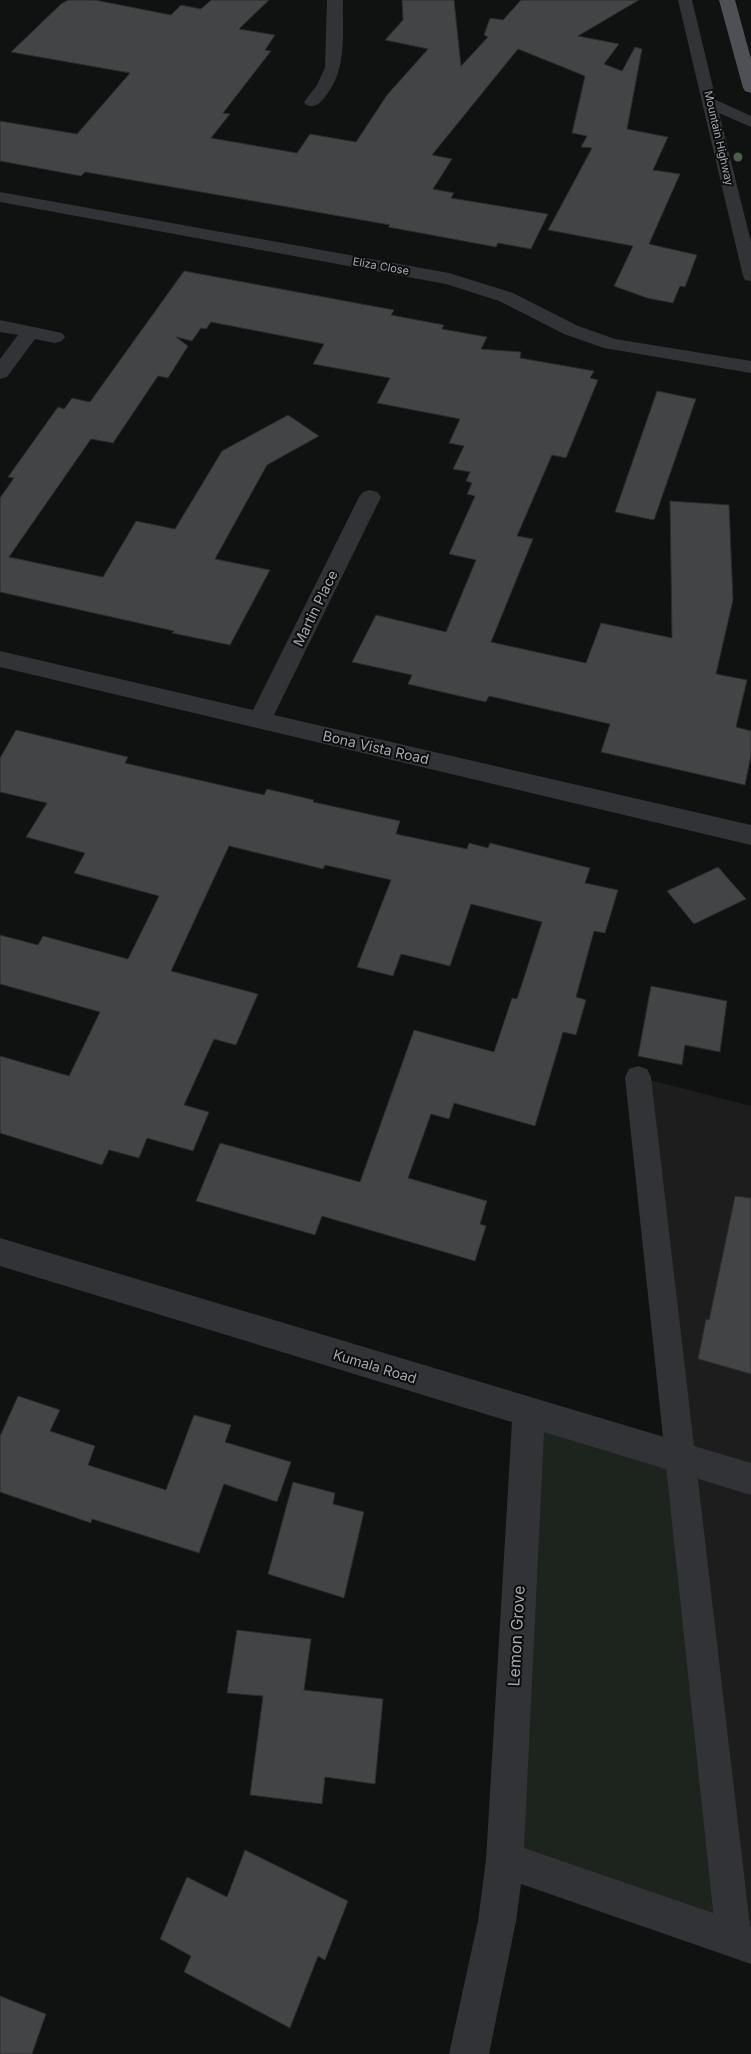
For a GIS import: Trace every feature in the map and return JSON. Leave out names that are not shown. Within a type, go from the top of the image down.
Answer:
[{"type":"main road","points":[[726,0],[751,88]]},
{"type":"street","points":[[312,102],[325,86],[333,68],[335,0]]},
{"type":"street","name":"Eliza Close","points":[[0,197],[449,279],[506,296],[571,330],[611,344],[751,368]]},
{"type":"street","points":[[0,326],[55,337]]},
{"type":"street","points":[[0,373],[30,332]]},
{"type":"street","name":"Martin Place","points":[[260,720],[370,498]]},
{"type":"street","name":"Bona Vista Road","points":[[0,659],[751,835]]},
{"type":"street","name":"Kumala Road","points":[[0,1252],[751,1479]]},
{"type":"street","name":"Lemon Grove","points":[[469,2054],[495,1930],[505,1860],[529,1412]]},
{"type":"street","points":[[505,1860],[742,1942]]},
{"type":"lane","name":"Mountain Highway","points":[[685,0],[751,276]]},
{"type":"lane","points":[[711,103],[751,122]]},
{"type":"lane","points":[[638,1077],[680,1457],[742,1942]]},
{"type":"shaded area","points":[[638,1077],[751,1106],[751,1945]]},
{"type":"shaded area","points":[[529,1413],[680,1457],[734,1939],[505,1860]]},
{"type":"building","points":[[68,0],[95,0],[171,15],[181,5],[201,9],[211,0],[269,0],[239,29],[275,35],[265,50],[271,51],[223,113],[230,114],[211,138],[297,153],[310,134],[356,142],[387,95],[428,49],[385,40],[403,20],[402,0],[454,0],[461,66],[488,37],[484,35],[490,18],[503,20],[521,0],[639,0],[578,36],[619,44],[604,64],[622,71],[635,47],[642,49],[627,129],[668,137],[653,170],[680,174],[649,244],[697,255],[685,287],[680,286],[673,303],[647,298],[614,286],[633,246],[548,230],[592,148],[581,147],[587,136],[572,133],[585,76],[518,49],[432,155],[452,159],[433,189],[454,193],[451,198],[548,214],[531,249],[498,243],[496,247],[388,227],[390,225],[282,206],[85,172],[81,176],[0,161],[0,121],[77,134],[130,73],[11,52],[61,4]]},
{"type":"building","points":[[184,271],[394,310],[391,315],[444,325],[442,329],[487,337],[481,349],[521,352],[520,358],[594,371],[590,378],[598,380],[566,458],[552,455],[517,536],[533,539],[491,642],[586,663],[601,623],[672,638],[670,501],[729,505],[733,600],[716,674],[747,680],[736,727],[751,731],[751,755],[745,785],[601,752],[610,724],[489,696],[486,702],[408,684],[412,675],[352,662],[376,615],[446,632],[476,560],[449,554],[475,496],[467,494],[472,483],[466,481],[470,472],[453,469],[464,446],[449,443],[460,419],[377,403],[390,378],[313,364],[324,344],[211,322],[206,329],[201,328],[192,341],[176,337],[188,346],[168,378],[158,376],[113,443],[91,439],[9,557],[103,577],[136,521],[175,529],[222,451],[288,415],[319,436],[267,465],[215,559],[270,570],[230,645],[0,592],[0,498],[14,478],[8,477],[58,407],[64,409],[72,398],[90,402]]},
{"type":"building","points":[[657,391],[696,399],[654,520],[615,512]]},
{"type":"building","points":[[16,730],[128,757],[125,763],[264,795],[267,789],[314,800],[313,802],[400,821],[396,834],[467,849],[469,843],[488,848],[490,843],[590,868],[585,883],[618,890],[605,933],[594,931],[576,997],[586,1000],[576,1035],[563,1032],[535,1126],[454,1103],[449,1119],[431,1114],[408,1178],[487,1201],[480,1224],[486,1226],[475,1261],[322,1216],[315,1235],[196,1201],[220,1143],[360,1182],[414,1030],[494,1052],[512,998],[517,999],[542,922],[471,904],[450,966],[401,954],[393,976],[357,967],[391,880],[325,865],[323,869],[229,846],[171,971],[258,994],[236,1045],[214,1039],[184,1105],[209,1112],[193,1151],[147,1138],[139,1158],[109,1150],[102,1165],[0,1133],[0,1056],[69,1076],[100,1012],[0,984],[0,935],[38,945],[43,936],[128,959],[159,896],[74,873],[85,853],[26,837],[47,803],[0,792],[0,758]]},
{"type":"building","points":[[718,867],[746,899],[694,924],[667,891]]},
{"type":"building","points":[[651,986],[727,1001],[720,1052],[685,1045],[682,1065],[638,1056]]},
{"type":"building","points":[[735,1196],[751,1198],[751,1374],[698,1359],[706,1319],[709,1320]]},
{"type":"building","points":[[18,1396],[60,1410],[50,1431],[95,1446],[88,1465],[166,1490],[194,1415],[231,1425],[225,1442],[291,1462],[277,1502],[224,1484],[199,1553],[92,1519],[91,1523],[0,1492],[0,1436]]},
{"type":"building","points":[[293,1482],[335,1493],[333,1504],[364,1512],[344,1598],[268,1574]]},
{"type":"building","points":[[237,1630],[311,1639],[304,1690],[383,1699],[375,1784],[325,1777],[322,1804],[250,1795],[263,1696],[227,1693]]},
{"type":"building","points":[[245,1850],[348,1901],[325,1960],[318,1956],[290,2028],[184,1972],[191,1956],[160,1939],[187,1877],[227,1897]]},
{"type":"building","points":[[0,1996],[46,2014],[32,2054],[0,2054]]}]
